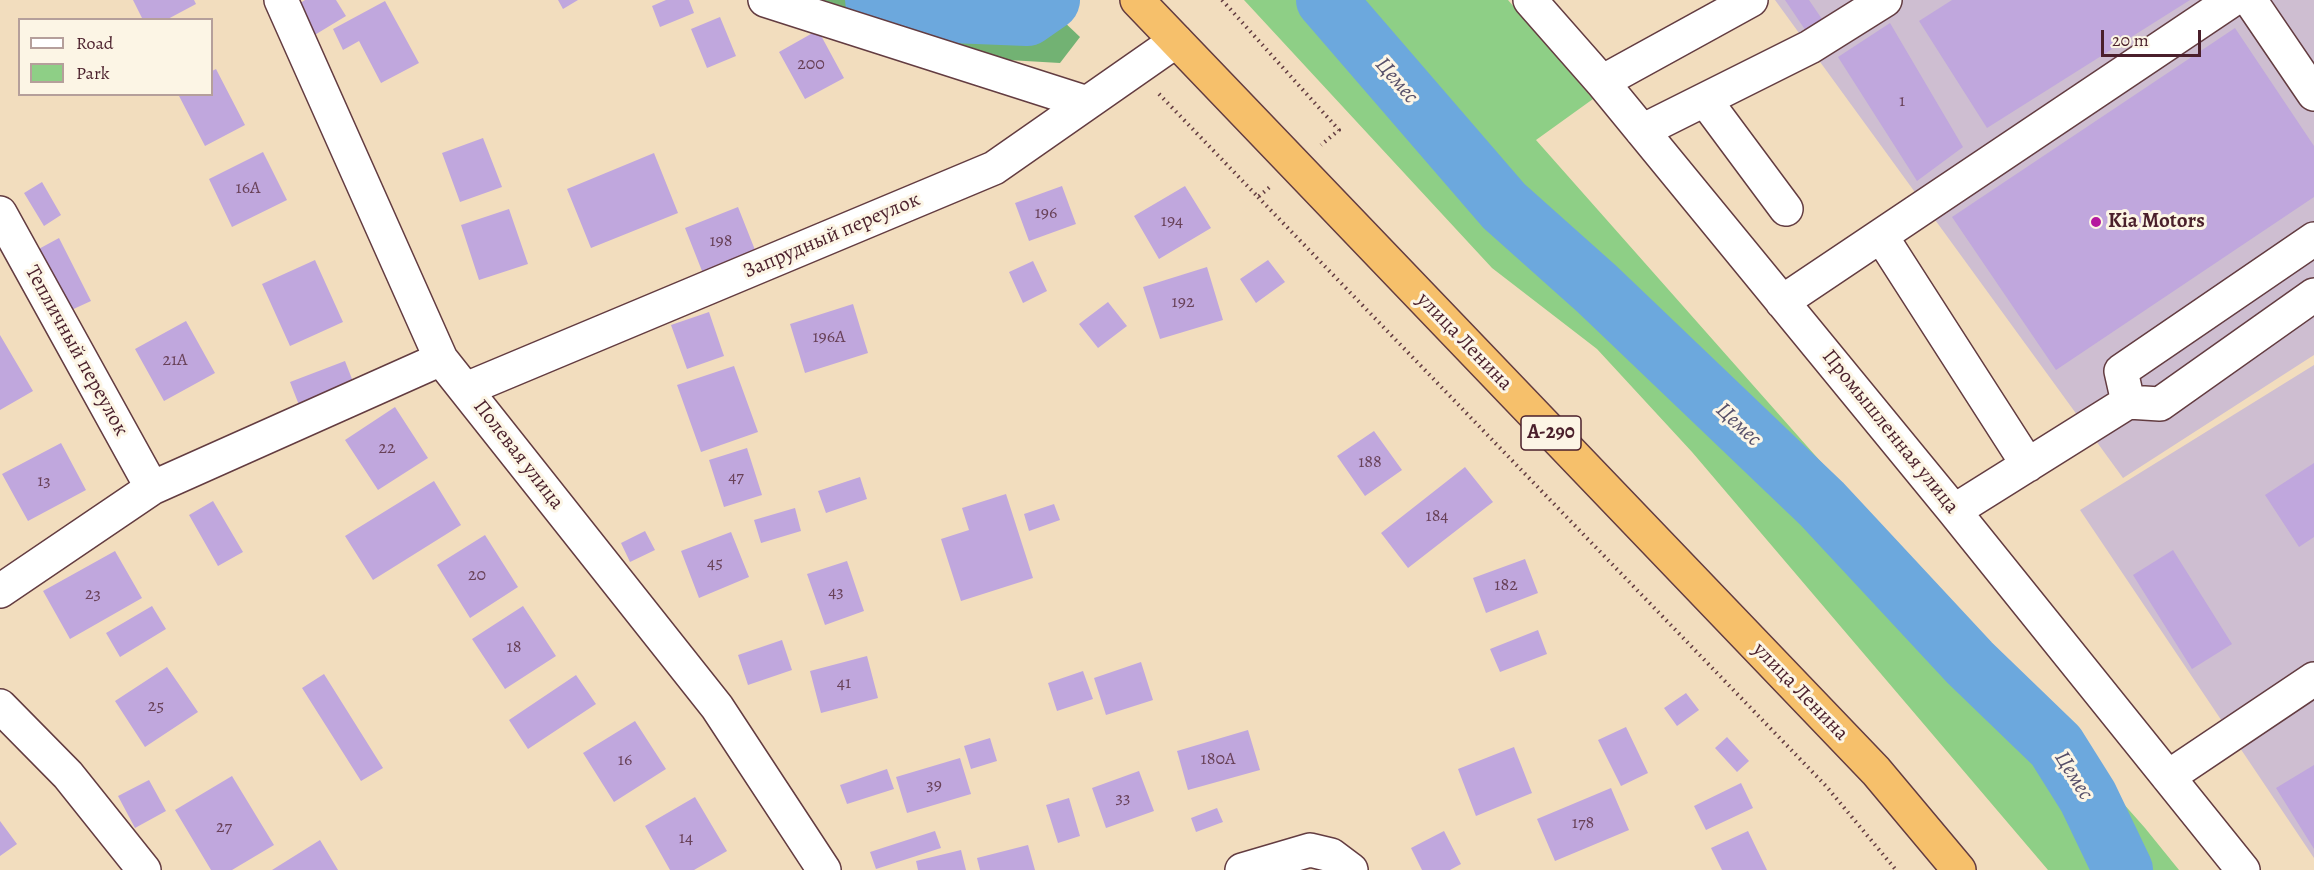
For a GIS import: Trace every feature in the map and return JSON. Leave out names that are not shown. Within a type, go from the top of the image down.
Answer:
[{"type":"highway","name":"улица Ленина","points":[[1137,0],[1875,771],[1959,870]]},
{"type":"street","name":"Полевая улица","points":[[281,0],[441,359],[717,707],[824,870]]},
{"type":"street","points":[[765,0],[1087,103]]},
{"type":"street","name":"Промышленная улица","points":[[1530,0],[1602,82],[1954,511],[2243,870]]},
{"type":"street","points":[[1602,82],[1751,0]]},
{"type":"street","points":[[1642,131],[1810,47],[1885,0]]},
{"type":"street","points":[[1782,302],[2232,0]]},
{"type":"street","points":[[2250,0],[2311,85]]},
{"type":"street","name":"Запрудный переулок","points":[[466,389],[994,168],[1176,41]]},
{"type":"street","points":[[1705,100],[1786,209]]},
{"type":"street","name":"Тепличный переулок","points":[[0,213],[152,489]]},
{"type":"street","points":[[1881,236],[2028,465]]},
{"type":"street","points":[[2128,402],[2121,371],[2314,239]]},
{"type":"street","points":[[1954,511],[2128,402],[2160,404],[2314,296]]},
{"type":"street","points":[[0,591],[152,489],[441,359]]},
{"type":"street","points":[[2168,777],[2314,679]]},
{"type":"street","points":[[0,706],[68,775],[144,870]]},
{"type":"street","points":[[1242,870],[1310,850],[1331,855],[1351,870]]},
{"type":"path","points":[[1258,197],[1826,786],[1896,870]]},
{"type":"shaded area","points":[[1775,0],[2314,0],[2314,355],[2123,478]]},
{"type":"shaded area","points":[[2314,365],[2314,858],[2080,510]]},
{"type":"green space","points":[[792,0],[1041,0],[1080,37],[1060,63],[991,59]]},
{"type":"green space","points":[[1244,0],[1508,0],[1593,99],[1536,140],[2145,828],[2179,870],[2048,870],[1692,452],[1597,349],[1492,268]]},
{"type":"building","points":[[133,0],[194,0],[196,4],[170,18],[142,18]]},
{"type":"building","points":[[305,0],[336,0],[346,16],[313,36],[294,7]]},
{"type":"building","points":[[558,0],[578,0],[563,9]]},
{"type":"building","points":[[666,0],[689,0],[694,13],[660,27],[652,6]]},
{"type":"building","points":[[1785,0],[1809,0],[1824,22],[1808,34]]},
{"type":"building","points":[[1952,0],[2190,0],[1987,128],[1919,21]]},
{"type":"building","points":[[385,1],[419,63],[381,83],[359,41],[343,50],[333,29]]},
{"type":"building","points":[[720,17],[736,56],[707,68],[691,29]]},
{"type":"building","points":[[1890,23],[1963,147],[1917,181],[1838,57]]},
{"type":"building","points":[[2235,28],[2314,146],[2314,197],[2056,370],[1952,217]]},
{"type":"building","points":[[818,30],[844,78],[805,99],[779,52]]},
{"type":"building","points":[[216,69],[245,125],[205,146],[179,96],[213,96],[213,70]]},
{"type":"building","points":[[483,138],[502,187],[460,202],[442,153]]},
{"type":"building","points":[[263,152],[287,200],[232,227],[209,179]]},
{"type":"building","points":[[654,153],[678,213],[591,248],[567,189]]},
{"type":"building","points":[[42,182],[61,215],[44,226],[24,193]]},
{"type":"building","points":[[1062,186],[1076,224],[1029,241],[1015,203]]},
{"type":"building","points":[[1185,186],[1211,228],[1159,259],[1134,216]]},
{"type":"building","points":[[738,207],[757,255],[704,276],[685,228]]},
{"type":"building","points":[[509,209],[528,264],[479,280],[461,225]]},
{"type":"building","points":[[59,238],[91,301],[67,312],[35,251]]},
{"type":"building","points":[[315,260],[343,322],[290,346],[262,284]]},
{"type":"building","points":[[1268,260],[1285,282],[1256,303],[1240,279]]},
{"type":"building","points":[[1033,261],[1047,291],[1023,303],[1009,272]]},
{"type":"building","points":[[1207,267],[1223,320],[1160,339],[1143,287]]},
{"type":"building","points":[[1108,302],[1127,326],[1098,348],[1079,324]]},
{"type":"building","points":[[853,304],[868,353],[805,373],[790,324]]},
{"type":"building","points":[[709,312],[724,356],[687,369],[671,325]]},
{"type":"building","points":[[186,321],[215,373],[164,401],[135,349]]},
{"type":"building","points":[[0,335],[33,391],[0,410]]},
{"type":"building","points":[[345,361],[354,384],[299,405],[290,382]]},
{"type":"building","points":[[734,366],[758,432],[701,452],[677,385]]},
{"type":"building","points":[[395,407],[428,458],[378,490],[345,440]]},
{"type":"building","points":[[1374,431],[1402,470],[1365,496],[1337,456]]},
{"type":"building","points":[[61,443],[86,490],[28,521],[2,474]]},
{"type":"building","points":[[747,448],[762,495],[724,507],[709,460]]},
{"type":"building","points":[[2314,463],[2314,537],[2299,547],[2265,495]]},
{"type":"building","points":[[1465,467],[1493,502],[1408,568],[1381,533]]},
{"type":"building","points":[[860,477],[867,499],[826,513],[818,491]]},
{"type":"building","points":[[434,481],[461,525],[373,580],[345,536]]},
{"type":"building","points":[[1006,494],[1033,578],[961,601],[941,539],[969,530],[962,508]]},
{"type":"building","points":[[213,501],[243,552],[218,566],[189,515]]},
{"type":"building","points":[[1054,504],[1060,520],[1029,531],[1024,514]]},
{"type":"building","points":[[795,508],[801,531],[761,543],[754,520]]},
{"type":"building","points":[[645,531],[655,550],[630,562],[621,543]]},
{"type":"building","points":[[731,532],[749,577],[699,598],[681,551]]},
{"type":"building","points":[[485,535],[518,587],[470,618],[437,565]]},
{"type":"building","points":[[2173,550],[2232,644],[2192,669],[2133,575]]},
{"type":"building","points":[[115,551],[142,598],[70,639],[43,591]]},
{"type":"building","points":[[1525,559],[1538,593],[1486,613],[1473,578]]},
{"type":"building","points":[[847,561],[864,611],[825,625],[807,574]]},
{"type":"building","points":[[152,606],[166,629],[120,657],[106,633]]},
{"type":"building","points":[[523,606],[556,656],[505,689],[472,639]]},
{"type":"building","points":[[1538,630],[1547,654],[1500,672],[1490,649]]},
{"type":"building","points":[[782,640],[792,670],[748,685],[738,655]]},
{"type":"building","points":[[867,656],[878,698],[821,713],[810,671]]},
{"type":"building","points":[[1141,662],[1153,700],[1106,715],[1094,678]]},
{"type":"building","points":[[167,667],[198,712],[145,747],[115,701]]},
{"type":"building","points":[[1083,671],[1093,699],[1057,711],[1048,683]]},
{"type":"building","points":[[324,674],[383,768],[361,781],[302,688]]},
{"type":"building","points":[[576,675],[596,704],[528,749],[509,720]]},
{"type":"building","points":[[1686,693],[1699,710],[1677,726],[1664,708]]},
{"type":"building","points":[[635,721],[666,769],[614,802],[583,753]]},
{"type":"building","points":[[1626,727],[1648,773],[1621,786],[1598,740]]},
{"type":"building","points":[[1248,730],[1260,770],[1188,790],[1177,751]]},
{"type":"building","points":[[1727,737],[1749,761],[1737,772],[1715,748]]},
{"type":"building","points":[[990,738],[997,761],[971,769],[964,746]]},
{"type":"building","points":[[1514,747],[1532,793],[1476,816],[1458,769]]},
{"type":"building","points":[[960,758],[971,794],[907,813],[896,777]]},
{"type":"building","points":[[2314,765],[2314,849],[2276,788]]},
{"type":"building","points":[[887,769],[894,789],[847,804],[840,785]]},
{"type":"building","points":[[1139,771],[1154,811],[1106,828],[1092,788]]},
{"type":"building","points":[[232,776],[274,845],[232,870],[211,870],[175,810]]},
{"type":"building","points":[[149,780],[166,811],[135,828],[118,796]]},
{"type":"building","points":[[1741,783],[1753,808],[1706,830],[1694,806]]},
{"type":"building","points":[[1611,788],[1629,830],[1555,861],[1537,819]]},
{"type":"building","points":[[695,797],[727,851],[694,870],[670,870],[645,826]]},
{"type":"building","points":[[1069,798],[1080,836],[1058,843],[1046,805]]},
{"type":"building","points":[[1217,808],[1223,822],[1196,832],[1191,818]]},
{"type":"building","points":[[0,821],[17,844],[0,856]]},
{"type":"building","points":[[935,831],[941,848],[876,869],[870,852]]},
{"type":"building","points":[[1444,831],[1461,864],[1450,870],[1422,870],[1411,848]]},
{"type":"building","points":[[1748,831],[1767,870],[1722,870],[1711,848]]},
{"type":"building","points":[[320,840],[338,870],[272,870]]},
{"type":"building","points":[[1028,845],[1035,870],[980,870],[977,858]]},
{"type":"building","points":[[961,850],[966,870],[918,870],[916,861]]},
{"type":"waterway","name":"Цемес","points":[[875,0],[902,11],[1027,16],[1050,0]]},
{"type":"waterway","name":"Цемес","points":[[1326,0],[1504,206],[1597,289],[1822,504],[1970,663],[2056,746],[2088,797],[2123,870]]},
{"type":"place","name":"Kia Motors","points":[[2096,222]]}]
